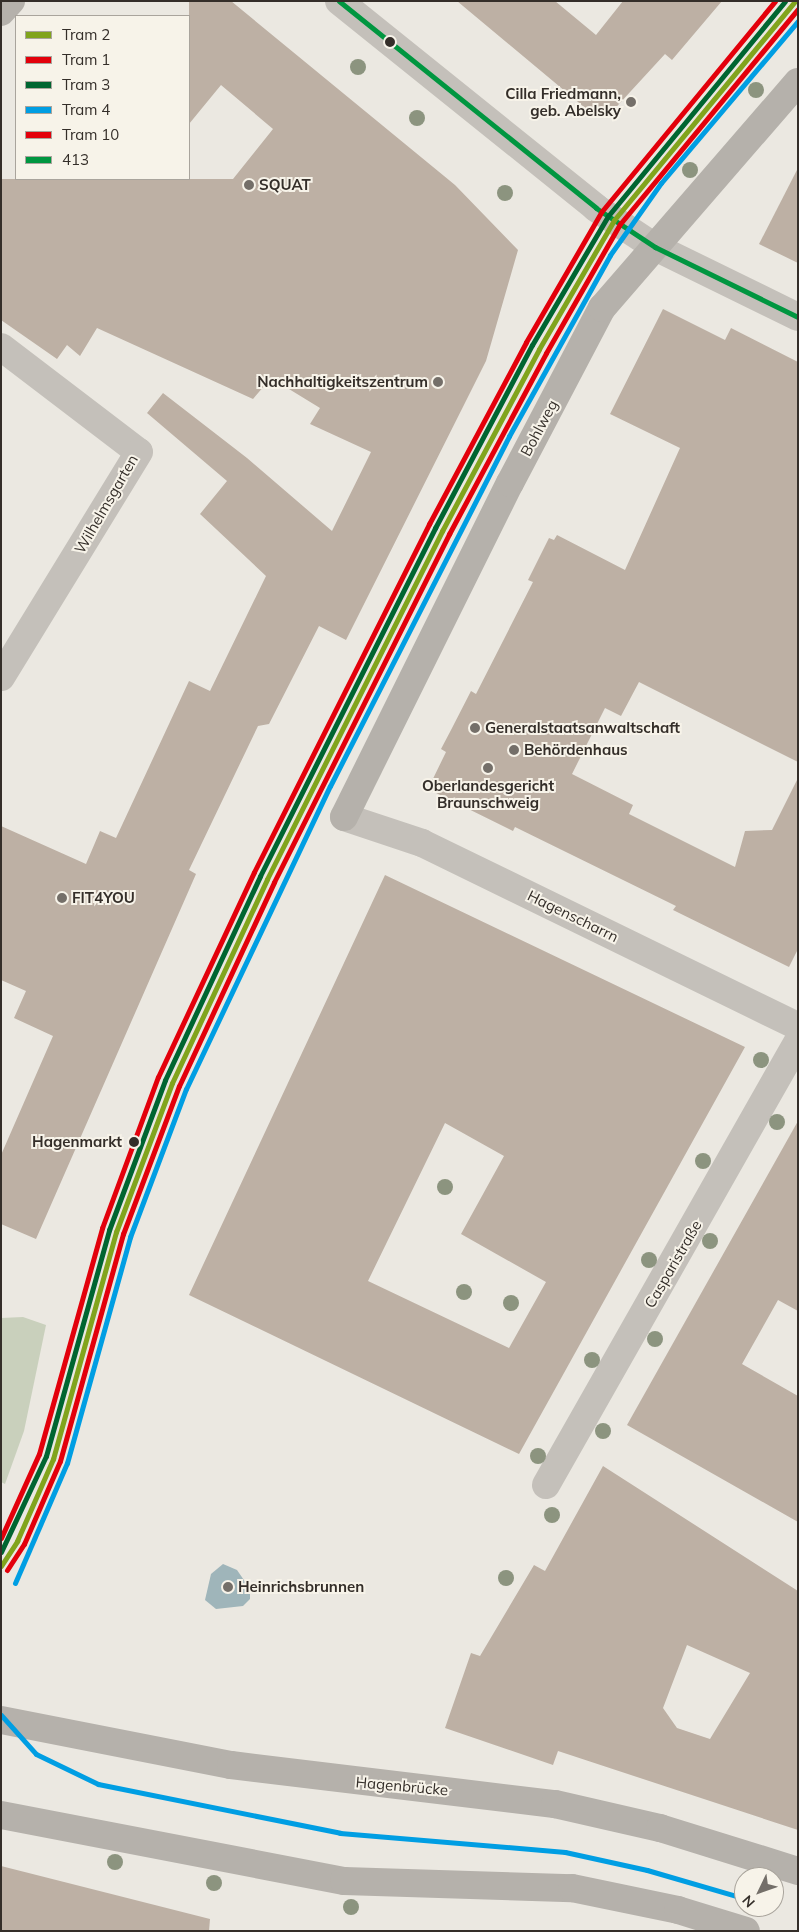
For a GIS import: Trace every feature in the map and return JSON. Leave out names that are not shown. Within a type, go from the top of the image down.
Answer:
[{"type":"main road","points":[[1,12],[11,1]]},
{"type":"main road","name":"Bohlweg","points":[[344,817],[496,510],[602,308],[798,82]]},
{"type":"main road","name":"Hagenbrücke","points":[[1,1720],[230,1766],[555,1804],[660,1828],[798,1871]]},
{"type":"main road","points":[[1,1815],[344,1881],[581,1890],[678,1910],[746,1931]]},
{"type":"street","points":[[339,1],[596,208],[655,246],[798,317]]},
{"type":"street","name":"Wilhelmsgarten","points":[[1,347],[139,452],[1,677]]},
{"type":"street","name":"Hagenscharrn","points":[[344,817],[422,842],[798,1026]]},
{"type":"street","name":"Casparistraße","points":[[546,1485],[798,1041]]},
{"type":"green space","points":[[23,1317],[46,1325],[24,1431],[5,1484],[1,1482],[1,1318]]},
{"type":"water","name":"Heinrichsbrunnen","points":[[223,1564],[237,1570],[250,1589],[250,1599],[243,1606],[216,1609],[205,1600],[211,1574]]},
{"type":"building","points":[[189,1],[231,1],[455,185],[518,250],[486,361],[346,640],[319,626],[269,724],[258,726],[189,870],[196,874],[36,1239],[1,1224],[1,1155],[53,1036],[14,1018],[26,991],[1,980],[1,826],[86,864],[100,831],[116,838],[189,681],[210,691],[266,576],[200,514],[227,481],[147,413],[163,393],[247,458],[332,531],[371,452],[310,424],[320,408],[271,378],[253,399],[97,328],[80,356],[67,345],[57,359],[1,320],[1,179],[233,179],[273,129],[221,85],[190,123]]},
{"type":"building","points":[[457,1],[555,1],[596,35],[623,1],[722,1],[672,60],[665,54],[608,116],[590,112]]},
{"type":"building","points":[[798,168],[798,263],[759,244]]},
{"type":"building","points":[[663,309],[725,340],[731,328],[798,362],[798,762],[639,682],[621,716],[605,708],[572,774],[633,805],[629,814],[735,867],[745,831],[772,830],[798,778],[798,949],[789,967],[673,910],[676,906],[515,827],[513,831],[428,789],[446,752],[441,749],[471,691],[476,694],[533,582],[528,580],[549,538],[554,540],[557,535],[625,570],[680,448],[610,414]]},
{"type":"building","points":[[385,875],[745,1047],[519,1454],[189,1295]],"holes":[[[445,1123],[504,1156],[461,1234],[546,1282],[509,1348],[368,1281]]]},
{"type":"building","points":[[798,1121],[798,1311],[778,1300],[742,1364],[798,1396],[798,1522],[627,1425]]},
{"type":"building","points":[[603,1466],[798,1591],[798,1830],[558,1751],[553,1765],[445,1728],[471,1653],[480,1656],[534,1565],[545,1571]],"holes":[[[687,1645],[750,1673],[710,1739],[677,1728],[663,1708]]]},
{"type":"building","points":[[1,1866],[210,1919],[209,1931],[1,1931]]},
{"type":"tram line","name":"10","points":[[1,1538],[39,1454],[102,1228],[158,1077],[254,872],[429,524],[526,342],[602,211],[775,1]]},
{"type":"tram line","name":"3","points":[[1,1552],[46,1456],[109,1230],[165,1080],[260,876],[435,528],[532,345],[608,216],[785,1]]},
{"type":"tram line","name":"2","points":[[1,1566],[17,1541],[53,1459],[116,1232],[172,1083],[267,879],[442,531],[539,349],[614,220],[795,1]]},
{"type":"tram line","name":"1","points":[[7,1570],[24,1544],[60,1461],[123,1234],[179,1086],[274,882],[449,534],[546,353],[620,224],[798,9]]},
{"type":"tram line","name":"4","points":[[15,1583],[67,1463],[130,1237],[186,1089],[330,786],[509,436],[610,255],[661,183],[798,21]]},
{"type":"tram line","name":"4","points":[[1,1715],[36,1754],[98,1784],[340,1833],[565,1852],[647,1870],[734,1895]]},
{"type":"transit line","name":"413","points":[[339,1],[596,208],[655,247],[798,317]]},
{"type":"place","name":"Cilla Friedmann, geb. Abelsky","points":[[631,102]]},
{"type":"place","name":"SQUAT","points":[[249,185]]},
{"type":"place","name":"Nachhaltigkeitszentrum","points":[[438,382]]},
{"type":"place","name":"Generalstaatsanwaltschaft","points":[[475,728]]},
{"type":"place","name":"Behördenhaus","points":[[514,750]]},
{"type":"place","name":"Oberlandesgericht Braunschweig","points":[[488,768]]},
{"type":"place","name":"FIT4YOU","points":[[62,898]]},
{"type":"place","name":"Hagenmarkt","points":[[134,1142]]},
{"type":"place","name":"Heinrichsbrunnen","points":[[228,1587]]}]
